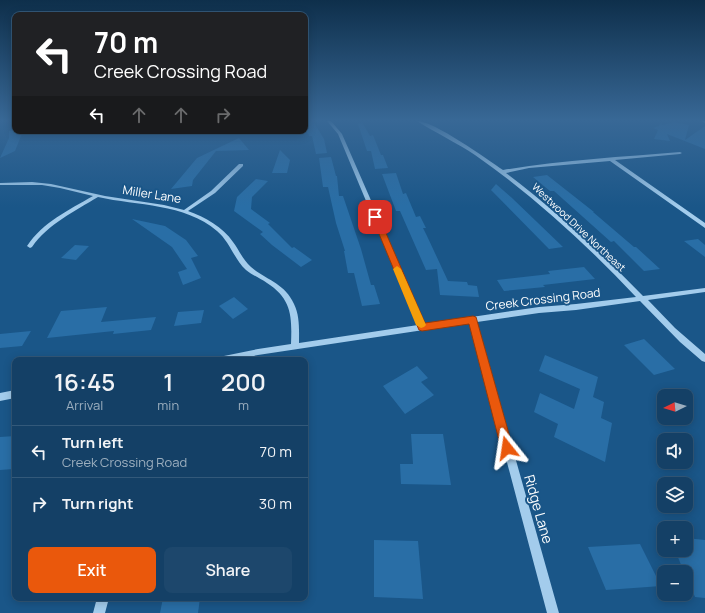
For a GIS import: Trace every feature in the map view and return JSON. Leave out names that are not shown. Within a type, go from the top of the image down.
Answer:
[{"type":"street","points":[[347,150],[422,327]]},
{"type":"street","name":"Westwood Drive Northeast","points":[[469,150],[502,172],[554,214],[705,359]]},
{"type":"street","points":[[502,172],[529,167],[680,153]]},
{"type":"street","points":[[610,159],[705,226]]},
{"type":"street","points":[[185,211],[213,192],[241,165]]},
{"type":"street","name":"Miller Lane","points":[[0,184],[43,184],[97,196],[155,204],[185,211],[197,216],[220,231],[229,241],[242,262],[250,270],[274,284],[286,294],[292,303],[295,314],[295,346]]},
{"type":"street","points":[[30,246],[36,237],[44,230],[97,196]]},
{"type":"street","name":"Creek Crossing Road","points":[[235,357],[295,346],[539,310],[643,299],[705,290]]},
{"type":"street","name":"Ridge Lane","points":[[473,320],[553,613]]},
{"type":"street","points":[[0,397],[12,395]]},
{"type":"street","points":[[99,613],[102,601]]},
{"type":"building","points":[[4,150],[16,150],[15,151],[0,158]]},
{"type":"building","points":[[215,150],[249,150],[216,151],[193,180],[192,186],[171,189],[197,158]]},
{"type":"building","points":[[280,150],[290,160],[287,173],[272,173]]},
{"type":"building","points":[[315,150],[326,150],[327,153],[316,154]]},
{"type":"building","points":[[367,150],[379,150],[381,155],[383,155],[388,168],[375,169],[371,151]]},
{"type":"building","points":[[331,157],[337,176],[339,196],[343,196],[361,249],[371,285],[374,285],[380,304],[362,306],[354,273],[348,273],[345,251],[336,223],[328,187],[323,187],[319,158]]},
{"type":"building","points":[[396,173],[403,194],[406,193],[416,217],[420,216],[426,228],[423,228],[448,281],[467,282],[468,285],[477,286],[479,297],[440,295],[437,269],[426,270],[400,211],[396,211],[382,174]]},
{"type":"building","points":[[547,175],[594,212],[660,269],[644,271],[614,241],[611,242],[554,191],[550,191],[533,177]]},
{"type":"building","points":[[256,179],[268,181],[252,197],[251,209],[270,223],[268,224],[292,248],[294,247],[312,260],[301,267],[260,234],[263,232],[234,211],[237,197]]},
{"type":"building","points":[[496,184],[563,247],[549,249],[491,190]]},
{"type":"building","points":[[132,219],[165,226],[186,240],[198,256],[191,258],[201,278],[183,285],[178,272],[187,269],[172,247]]},
{"type":"building","points":[[698,239],[705,245],[705,257],[684,241]]},
{"type":"building","points":[[75,245],[89,246],[76,260],[61,258]]},
{"type":"building","points":[[584,267],[595,279],[543,285],[545,287],[504,291],[497,280],[550,274],[548,271]]},
{"type":"building","points":[[234,297],[248,309],[233,319],[219,306]]},
{"type":"building","points":[[107,307],[101,322],[156,317],[151,330],[113,334],[114,331],[47,338],[61,311]]},
{"type":"building","points":[[204,310],[201,323],[174,326],[178,312]]},
{"type":"building","points":[[31,331],[22,346],[0,348],[0,334]]},
{"type":"building","points":[[644,339],[675,369],[654,375],[624,345]]},
{"type":"building","points":[[545,355],[598,377],[593,397],[604,402],[601,418],[612,423],[605,462],[554,437],[558,424],[534,412],[540,393],[574,409],[580,389],[539,371]]},
{"type":"building","points":[[417,366],[428,378],[421,382],[434,395],[405,414],[383,386]]},
{"type":"building","points":[[411,434],[443,434],[451,485],[401,484],[400,464],[413,464]]},
{"type":"building","points":[[12,436],[12,469],[0,470],[0,437]]},
{"type":"building","points":[[693,539],[705,540],[705,598],[695,597],[693,592],[693,565],[681,565],[678,557],[693,557]]},
{"type":"building","points":[[374,540],[418,541],[423,599],[374,597]]},
{"type":"building","points":[[640,544],[657,578],[657,586],[606,590],[588,547]]},
{"type":"building","points":[[162,601],[200,601],[198,613],[160,613]]},
{"type":"slow traffic","points":[[397,269],[421,325]]},
{"type":"route","points":[[375,217],[422,327],[473,320],[507,448]]}]
